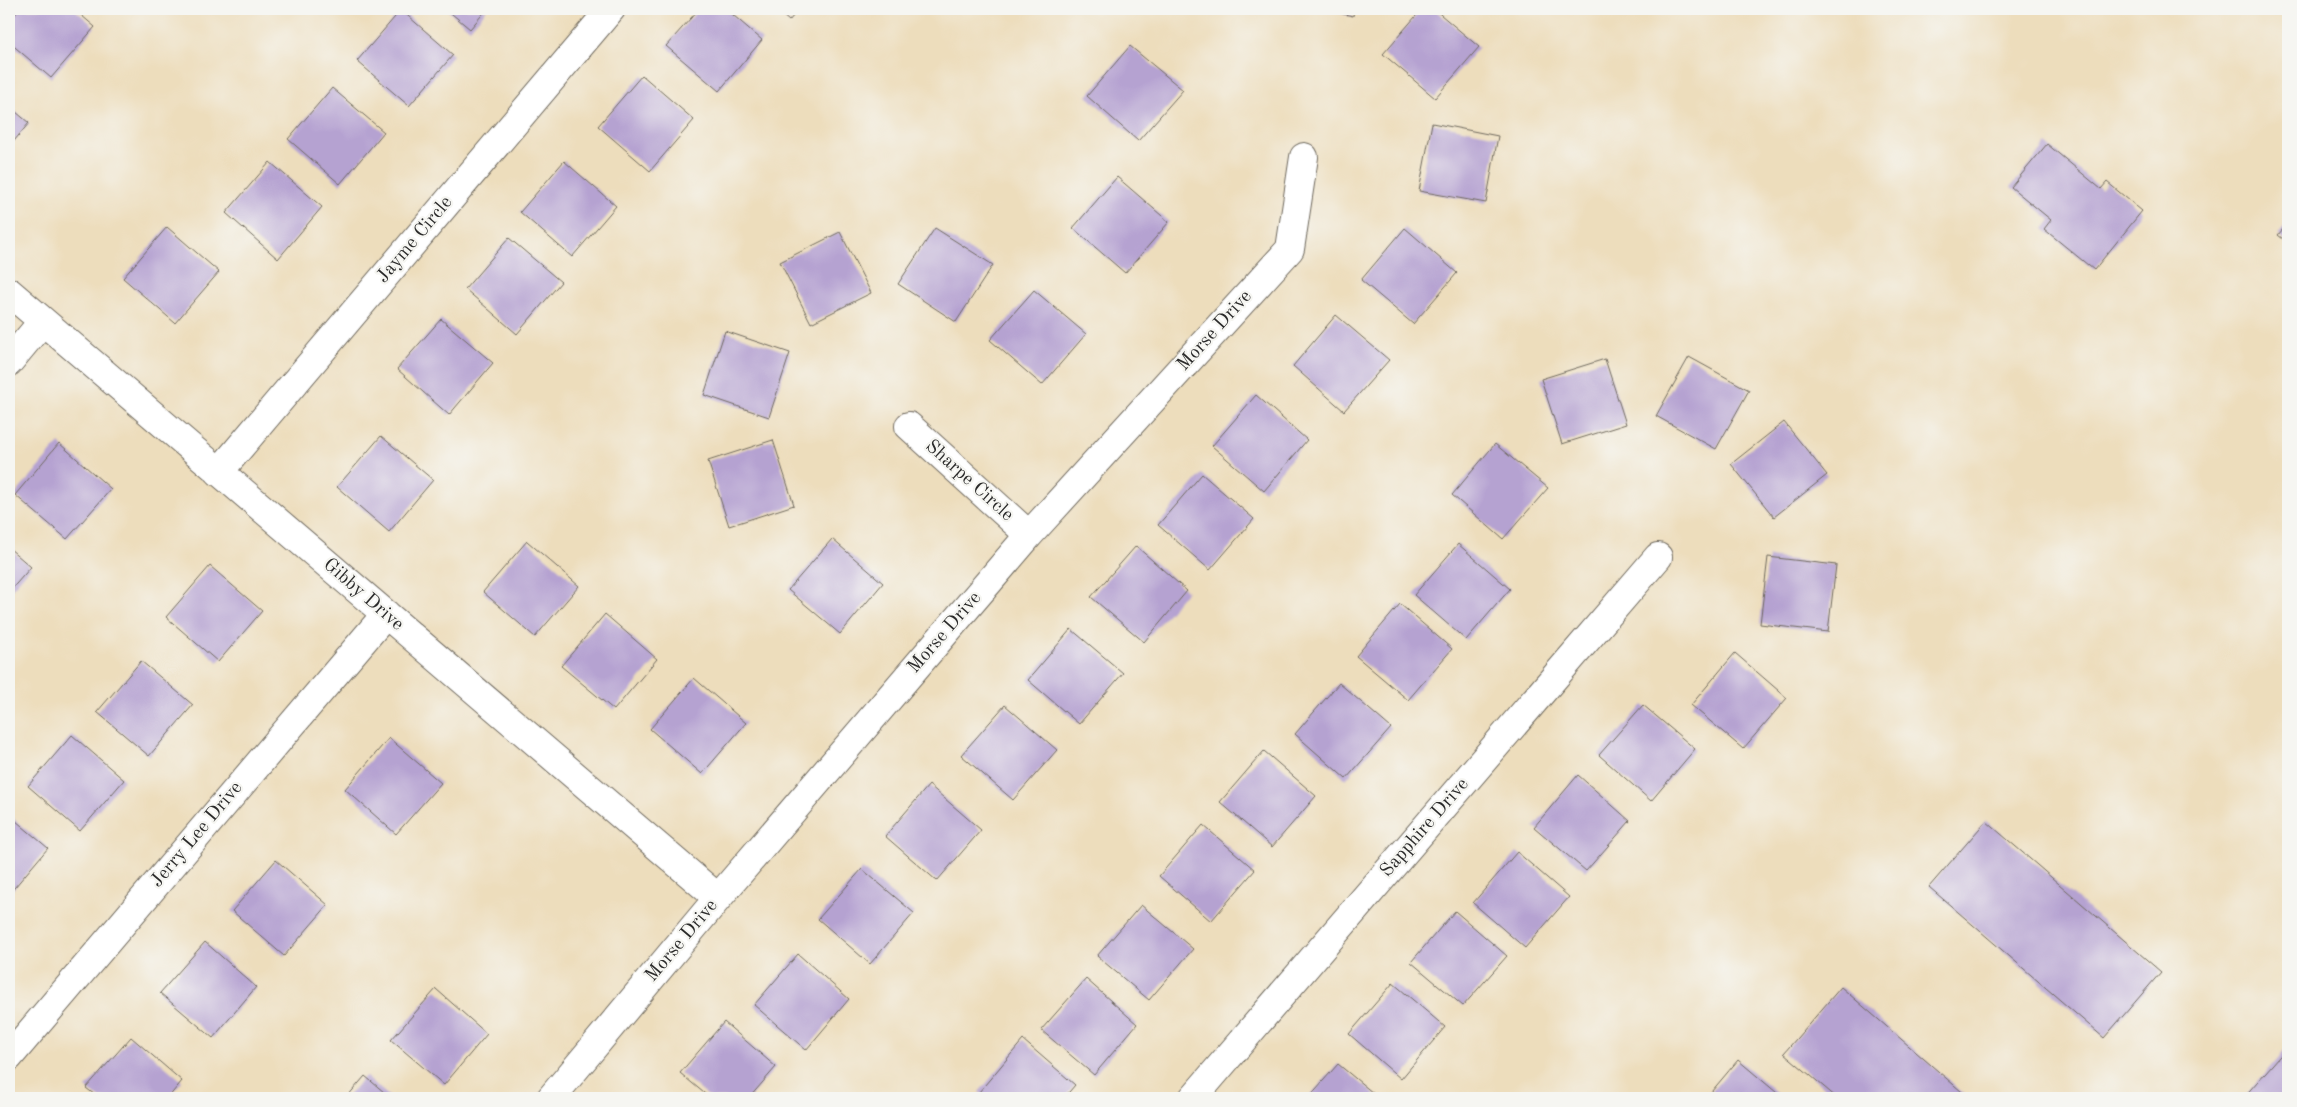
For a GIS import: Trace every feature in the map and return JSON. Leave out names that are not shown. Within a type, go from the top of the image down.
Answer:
[{"type":"street","name":"Jayme Circle","points":[[219,472],[611,9]]},
{"type":"street","name":"Morse Drive","points":[[551,1098],[718,898],[1029,535],[1290,249],[1304,157]]},
{"type":"street","name":"Gibby Drive","points":[[9,292],[718,898]]},
{"type":"street","points":[[9,362],[43,321]]},
{"type":"street","name":"Sharpe Circle","points":[[909,426],[1029,535]]},
{"type":"street","name":"Sapphire Drive","points":[[1193,1098],[1658,557]]},
{"type":"street","name":"Jerry Lee Drive","points":[[9,1056],[386,614]]},
{"type":"building","points":[[20,9],[74,9],[95,27],[51,78],[9,42],[9,21]]},
{"type":"building","points":[[446,9],[487,9],[470,29]]},
{"type":"building","points":[[699,9],[726,9],[762,40],[719,91],[666,46]]},
{"type":"building","points":[[775,9],[799,9],[789,21]]},
{"type":"building","points":[[1320,9],[1354,9],[1353,16]]},
{"type":"building","points":[[1422,9],[1434,9],[1479,47],[1435,98],[1383,54]]},
{"type":"building","points":[[401,10],[453,55],[409,106],[357,61]]},
{"type":"building","points":[[1130,46],[1183,90],[1138,141],[1087,96]]},
{"type":"building","points":[[642,75],[694,120],[650,171],[598,126]]},
{"type":"building","points":[[332,88],[384,132],[340,184],[288,139]]},
{"type":"building","points":[[9,106],[29,123],[9,147]]},
{"type":"building","points":[[1432,123],[1498,136],[1486,203],[1419,191]]},
{"type":"building","points":[[2047,144],[2101,189],[2107,182],[2142,211],[2094,270],[2044,229],[2051,220],[2011,187]]},
{"type":"building","points":[[564,161],[616,206],[572,257],[520,212]]},
{"type":"building","points":[[270,162],[322,207],[278,259],[226,213]]},
{"type":"building","points":[[1117,177],[1169,222],[1125,273],[1073,228]]},
{"type":"building","points":[[2288,223],[2288,243],[2278,235]]},
{"type":"building","points":[[167,227],[219,272],[175,323],[123,278]]},
{"type":"building","points":[[935,228],[993,265],[956,322],[898,284]]},
{"type":"building","points":[[1405,228],[1457,273],[1413,324],[1361,280]]},
{"type":"building","points":[[840,232],[871,293],[811,323],[780,262]]},
{"type":"building","points":[[509,238],[561,282],[517,334],[465,289]]},
{"type":"building","points":[[1034,290],[1086,334],[1042,385],[990,340]]},
{"type":"building","points":[[1336,315],[1389,360],[1344,411],[1293,366]]},
{"type":"building","points":[[441,319],[493,363],[449,415],[397,369]]},
{"type":"building","points":[[725,331],[790,353],[769,417],[704,395]]},
{"type":"building","points":[[1689,357],[1749,390],[1716,449],[1656,416]]},
{"type":"building","points":[[1605,359],[1626,424],[1562,444],[1541,379]]},
{"type":"building","points":[[1256,395],[1307,440],[1264,491],[1212,446]]},
{"type":"building","points":[[1784,422],[1827,475],[1774,517],[1731,464]]},
{"type":"building","points":[[381,436],[433,480],[389,532],[337,487]]},
{"type":"building","points":[[773,440],[794,505],[729,526],[708,461]]},
{"type":"building","points":[[59,443],[111,489],[67,539],[15,495]]},
{"type":"building","points":[[1495,444],[1548,488],[1503,539],[1452,495]]},
{"type":"building","points":[[1202,474],[1254,519],[1210,570],[1158,525]]},
{"type":"building","points":[[832,539],[883,583],[840,634],[788,590]]},
{"type":"building","points":[[527,541],[579,586],[535,637],[483,592]]},
{"type":"building","points":[[1458,544],[1510,589],[1466,640],[1414,595]]},
{"type":"building","points":[[1136,546],[1187,591],[1144,642],[1091,597]]},
{"type":"building","points":[[9,548],[31,567],[9,592]]},
{"type":"building","points":[[1768,557],[1836,565],[1828,632],[1760,624]]},
{"type":"building","points":[[210,566],[262,611],[218,662],[166,617]]},
{"type":"building","points":[[1400,604],[1452,649],[1408,700],[1356,656]]},
{"type":"building","points":[[605,614],[657,659],[614,710],[561,666]]},
{"type":"building","points":[[1071,629],[1123,673],[1079,724],[1028,680]]},
{"type":"building","points":[[1735,653],[1787,698],[1743,749],[1691,705]]},
{"type":"building","points":[[141,661],[193,705],[149,756],[97,712]]},
{"type":"building","points":[[694,678],[746,723],[702,774],[650,729]]},
{"type":"building","points":[[1339,683],[1391,728],[1346,779],[1295,734]]},
{"type":"building","points":[[1005,705],[1057,750],[1013,800],[961,755]]},
{"type":"building","points":[[1643,705],[1695,749],[1651,801],[1599,755]]},
{"type":"building","points":[[72,735],[124,780],[80,831],[28,786]]},
{"type":"building","points":[[389,738],[441,783],[396,834],[345,789]]},
{"type":"building","points":[[1264,751],[1316,796],[1272,847],[1220,802]]},
{"type":"building","points":[[1578,775],[1630,821],[1586,871],[1534,827]]},
{"type":"building","points":[[929,785],[981,830],[937,881],[885,836]]},
{"type":"building","points":[[9,815],[48,848],[9,894]]},
{"type":"building","points":[[1986,821],[2161,972],[2104,1038],[1929,887]]},
{"type":"building","points":[[1203,825],[1255,870],[1211,921],[1159,876]]},
{"type":"building","points":[[1517,852],[1569,897],[1525,948],[1473,903]]},
{"type":"building","points":[[276,860],[328,905],[284,956],[232,911]]},
{"type":"building","points":[[862,869],[914,913],[870,964],[818,919]]},
{"type":"building","points":[[1141,905],[1193,949],[1149,1000],[1097,956]]},
{"type":"building","points":[[1455,911],[1507,956],[1463,1006],[1411,962]]},
{"type":"building","points":[[205,942],[256,987],[213,1038],[160,993]]},
{"type":"building","points":[[798,954],[849,999],[806,1050],[754,1005]]},
{"type":"building","points":[[1086,979],[1137,1024],[1094,1075],[1041,1030]]},
{"type":"building","points":[[1393,983],[1445,1027],[1401,1079],[1349,1034]]},
{"type":"building","points":[[1841,987],[1969,1098],[1837,1098],[1784,1053]]},
{"type":"building","points":[[436,989],[487,1034],[444,1085],[391,1040]]},
{"type":"building","points":[[724,1022],[776,1067],[749,1098],[710,1098],[680,1073]]},
{"type":"building","points":[[131,1037],[182,1081],[168,1098],[99,1098],[86,1088]]},
{"type":"building","points":[[1023,1040],[1075,1085],[1064,1098],[987,1098],[979,1092]]},
{"type":"building","points":[[2287,1048],[2288,1098],[2243,1098]]},
{"type":"building","points":[[1738,1060],[1783,1098],[1706,1098]]},
{"type":"building","points":[[1338,1064],[1379,1098],[1308,1098]]},
{"type":"building","points":[[365,1076],[391,1098],[346,1098]]}]
